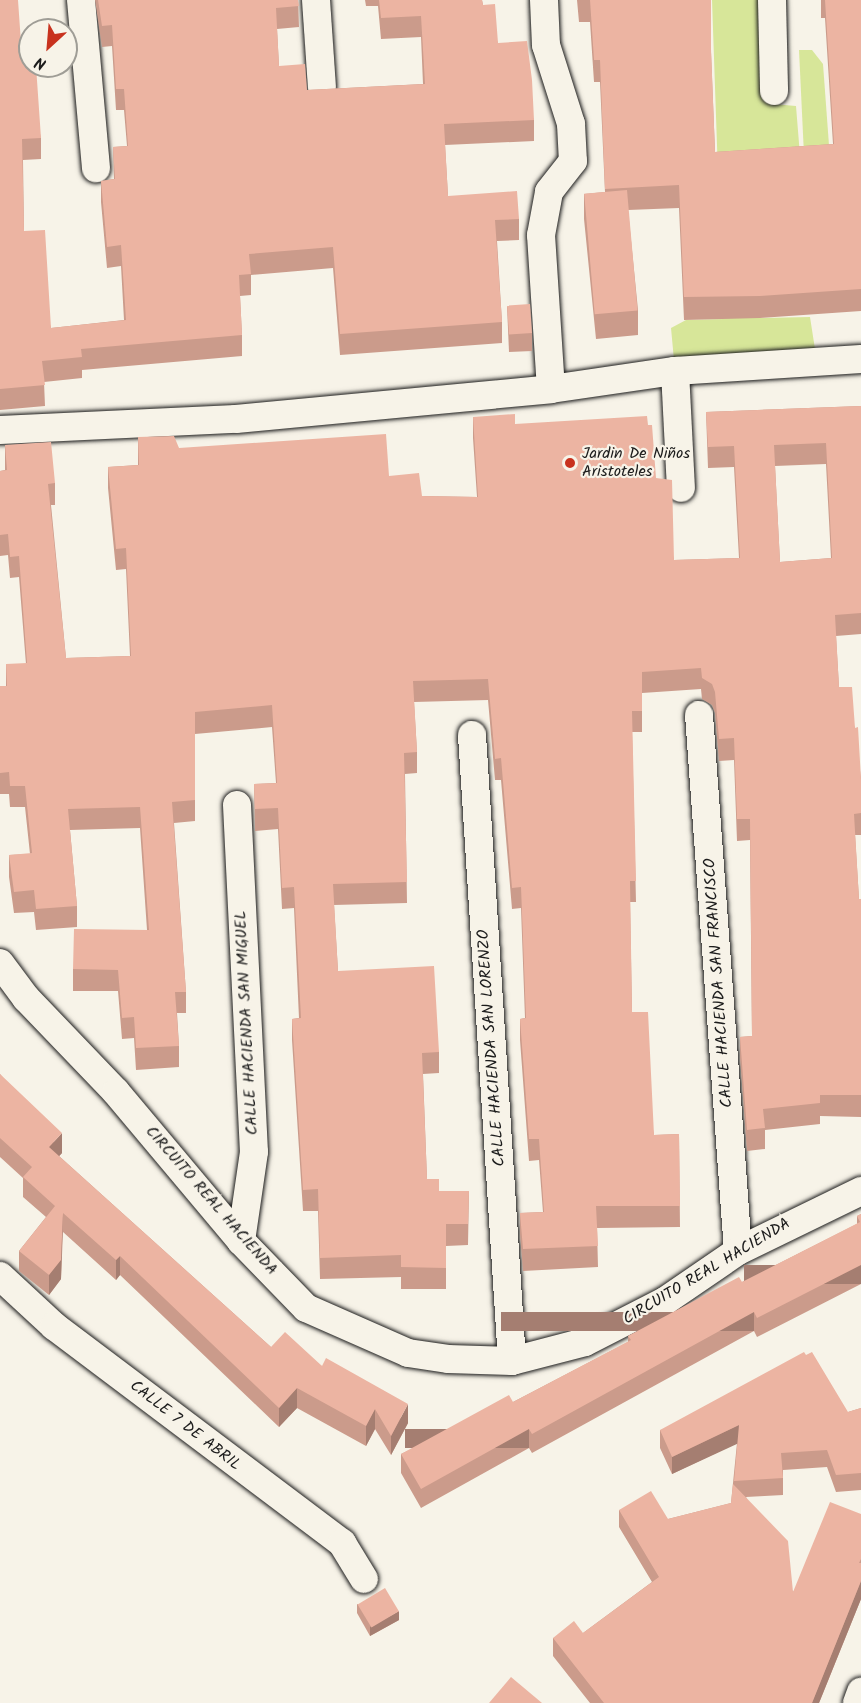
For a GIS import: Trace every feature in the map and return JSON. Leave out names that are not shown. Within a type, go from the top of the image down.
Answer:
[{"type":"street","points":[[81,0],[96,168]]},
{"type":"street","points":[[316,0],[322,87]]},
{"type":"street","points":[[544,0],[546,45],[571,124],[573,161],[549,192],[540,235],[551,389]]},
{"type":"street","points":[[772,0],[774,92]]},
{"type":"street","points":[[0,430],[236,419],[551,389],[675,371],[861,359]]},
{"type":"street","points":[[675,371],[681,488]]},
{"type":"street","name":"CALLE HACIENDA SAN FRANCISCO","points":[[699,715],[738,1251]]},
{"type":"street","name":"CALLE HACIENDA SAN LORENZO","points":[[472,735],[512,1361]]},
{"type":"street","name":"CALLE HACIENDA SAN MIGUEL","points":[[237,805],[254,1152],[241,1241]]},
{"type":"street","name":"CIRCUITO REAL HACIENDA","points":[[0,963],[26,998],[117,1092],[241,1241],[306,1308],[408,1353],[448,1359],[512,1361],[585,1342],[665,1301],[738,1251],[861,1191]]},
{"type":"street","name":"CALLE 7 DE ABRIL","points":[[0,1276],[54,1326],[342,1543],[364,1579]]},
{"type":"street","points":[[857,1703],[861,1692]]},
{"type":"green space","points":[[712,0],[761,0],[773,104],[796,106],[801,168],[760,318],[810,317],[817,362],[675,371],[671,328],[686,320],[723,319]]},
{"type":"green space","points":[[799,50],[812,50],[823,64],[832,186],[805,176]]},
{"type":"building","points":[[0,0],[18,0],[18,78],[37,78],[41,138],[22,139],[24,231],[45,230],[51,328],[126,320],[121,245],[107,247],[101,181],[115,179],[113,147],[128,146],[124,89],[116,89],[112,25],[102,26],[98,0],[298,0],[299,6],[276,8],[279,66],[305,64],[307,90],[425,84],[421,16],[381,18],[379,0],[482,0],[483,5],[495,4],[498,43],[527,41],[534,120],[444,124],[448,196],[517,191],[519,219],[495,220],[502,322],[340,334],[333,247],[249,254],[251,274],[239,275],[242,335],[81,349],[82,357],[42,361],[45,385],[0,389]]},
{"type":"building","points":[[590,0],[711,0],[715,152],[834,144],[825,0],[861,0],[861,289],[760,296],[684,297],[679,185],[605,189],[600,60],[594,60]]},
{"type":"building","points":[[627,190],[638,311],[595,314],[584,194]]},
{"type":"building","points":[[530,304],[532,333],[509,335],[507,306]]},
{"type":"building","points":[[861,406],[861,613],[835,615],[839,687],[852,687],[855,728],[858,727],[861,779],[861,813],[854,814],[859,899],[861,899],[861,1095],[820,1095],[820,1103],[763,1109],[765,1128],[747,1130],[740,1037],[752,1036],[750,819],[737,819],[734,738],[719,739],[715,692],[712,684],[702,678],[701,668],[642,672],[642,711],[632,711],[636,881],[630,881],[632,1012],[648,1012],[654,1135],[679,1134],[680,1206],[596,1206],[598,1246],[523,1249],[520,1213],[544,1212],[539,1139],[529,1139],[520,1019],[526,1018],[521,887],[512,888],[501,758],[495,759],[488,679],[413,681],[417,752],[404,753],[407,882],[333,884],[338,971],[434,966],[439,1052],[422,1053],[427,1179],[439,1179],[439,1191],[469,1191],[468,1224],[446,1224],[446,1268],[401,1267],[401,1255],[320,1258],[318,1189],[303,1190],[292,1019],[301,1018],[294,887],[282,888],[278,808],[255,809],[254,784],[277,783],[272,705],[195,712],[195,800],[172,802],[186,992],[175,992],[179,1046],[136,1048],[134,1017],[122,1018],[118,970],[73,969],[74,929],[149,930],[140,807],[68,809],[77,906],[36,909],[34,890],[14,892],[9,855],[32,853],[25,786],[10,786],[9,772],[0,773],[0,686],[7,686],[6,664],[27,663],[19,556],[10,557],[8,534],[0,535],[0,471],[7,470],[5,445],[51,442],[55,483],[48,484],[66,658],[131,656],[126,548],[116,549],[108,467],[139,465],[138,437],[174,436],[179,448],[386,434],[389,476],[419,473],[422,496],[478,497],[473,417],[515,414],[515,424],[647,416],[648,425],[652,425],[656,478],[672,480],[674,560],[740,558],[734,446],[708,447],[706,412]],"holes":[[[826,443],[832,558],[780,562],[774,445]]]},
{"type":"building","points":[[0,1074],[62,1133],[49,1147],[271,1347],[285,1332],[322,1366],[326,1358],[408,1404],[391,1436],[375,1409],[366,1426],[297,1388],[279,1408],[120,1256],[116,1260],[63,1213],[61,1260],[49,1275],[19,1251],[55,1206],[23,1177],[32,1167],[0,1138]]},
{"type":"building","points":[[861,1214],[861,1265],[757,1318],[754,1312],[532,1434],[529,1429],[421,1489],[401,1454],[509,1395],[513,1402],[631,1340],[628,1336],[739,1277],[742,1282],[860,1222],[857,1216]]},
{"type":"building","points":[[804,1352],[806,1355],[812,1352],[848,1412],[861,1408],[861,1473],[836,1475],[827,1450],[781,1453],[783,1478],[734,1481],[739,1425],[672,1457],[660,1430]]},
{"type":"building","points":[[733,1484],[788,1541],[793,1592],[830,1502],[861,1514],[861,1559],[859,1563],[861,1563],[861,1581],[812,1703],[604,1703],[553,1638],[574,1621],[583,1633],[659,1577],[619,1510],[651,1491],[668,1519],[731,1503]]},
{"type":"building","points":[[385,1588],[399,1611],[371,1628],[358,1604]]},
{"type":"building","points":[[511,1677],[542,1703],[489,1703]]},
{"type":"place","name":"Jardin De Niños Aristoteles","points":[[570,463]]}]
